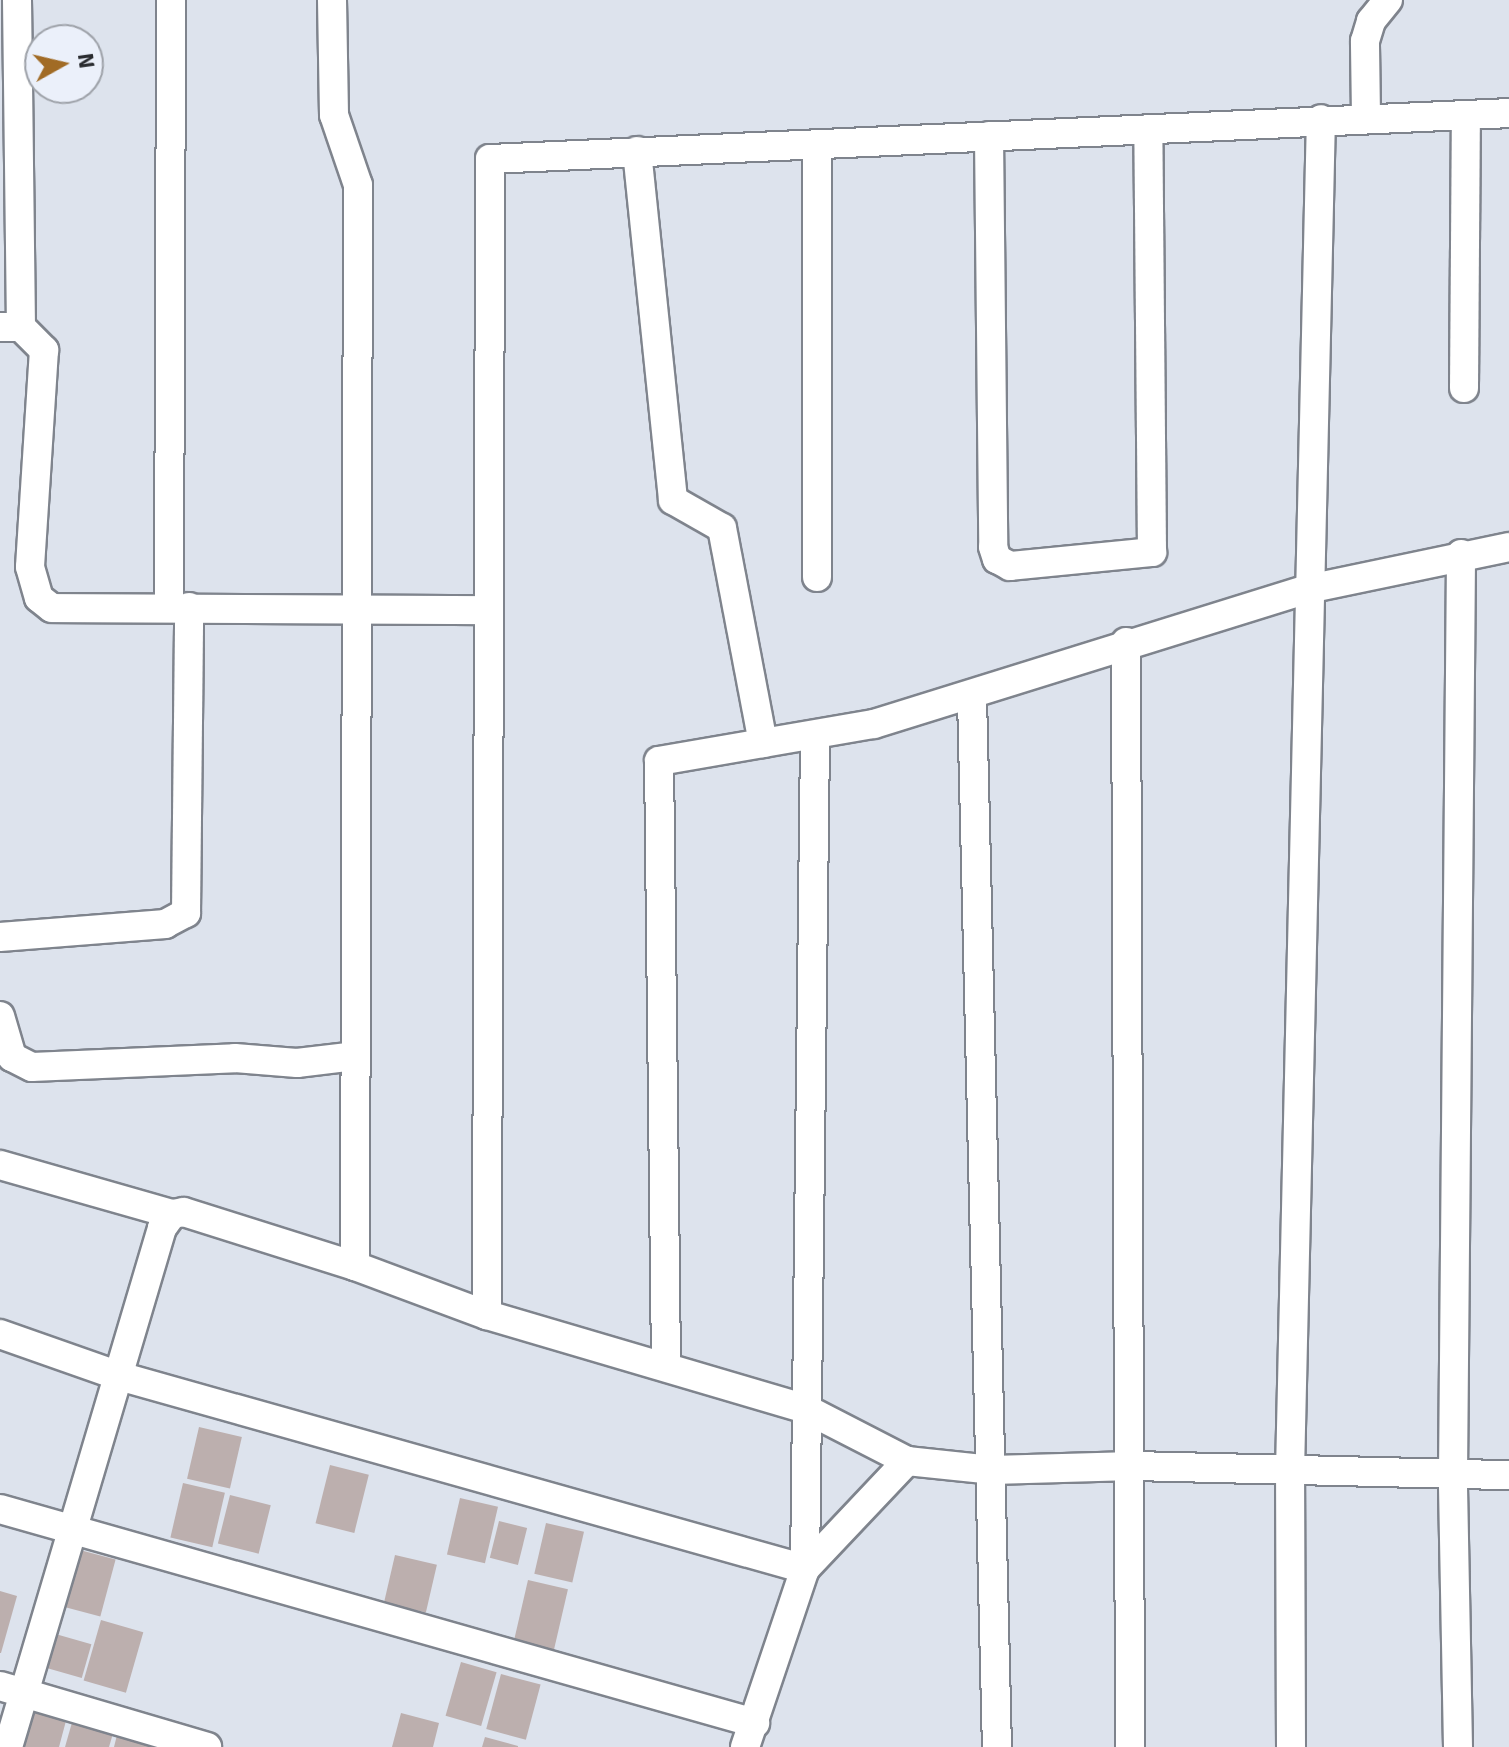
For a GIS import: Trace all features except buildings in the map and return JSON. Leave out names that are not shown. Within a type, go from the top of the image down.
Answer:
[{"type":"street","points":[[17,0],[11,327],[44,350],[30,567],[39,598],[69,612],[179,607],[489,610]]},
{"type":"street","points":[[0,937],[165,924],[186,913],[171,0]]},
{"type":"street","points":[[332,0],[334,115],[358,185],[355,1266]]},
{"type":"street","points":[[1366,117],[1365,41],[1371,21],[1388,0]]},
{"type":"street","points":[[487,1315],[490,159],[1321,119],[1509,113]]},
{"type":"street","points":[[1464,388],[1466,116]]},
{"type":"street","points":[[1291,1747],[1290,1472],[1321,119]]},
{"type":"street","points":[[989,136],[993,547],[997,559],[1010,566],[1152,552],[1148,129]]},
{"type":"street","points":[[817,144],[817,577]]},
{"type":"street","points":[[637,151],[673,500],[722,528],[763,743]]},
{"type":"street","points":[[666,1365],[657,768],[667,756],[815,735],[972,697],[1126,642],[1308,589],[1461,554],[1509,547]]},
{"type":"street","points":[[1458,1747],[1453,1475],[1461,554]]},
{"type":"street","points":[[1126,642],[1133,1466],[1130,1747]]},
{"type":"street","points":[[972,697],[997,1747]]},
{"type":"street","points":[[0,1509],[750,1735],[805,1569],[815,735]]},
{"type":"street","points":[[0,1016],[6,1058],[32,1067],[235,1058],[297,1063],[355,1056]]},
{"type":"street","points":[[0,1165],[172,1214],[184,1212],[355,1266],[487,1315],[666,1365],[806,1409],[907,1461],[992,1470],[1133,1466],[1509,1475]]},
{"type":"street","points":[[8,1747],[13,1690],[73,1533],[162,1228],[172,1214]]},
{"type":"street","points":[[0,1334],[119,1376],[805,1569]]},
{"type":"street","points":[[805,1569],[907,1461]]},
{"type":"street","points":[[13,1690],[207,1747]]}]
